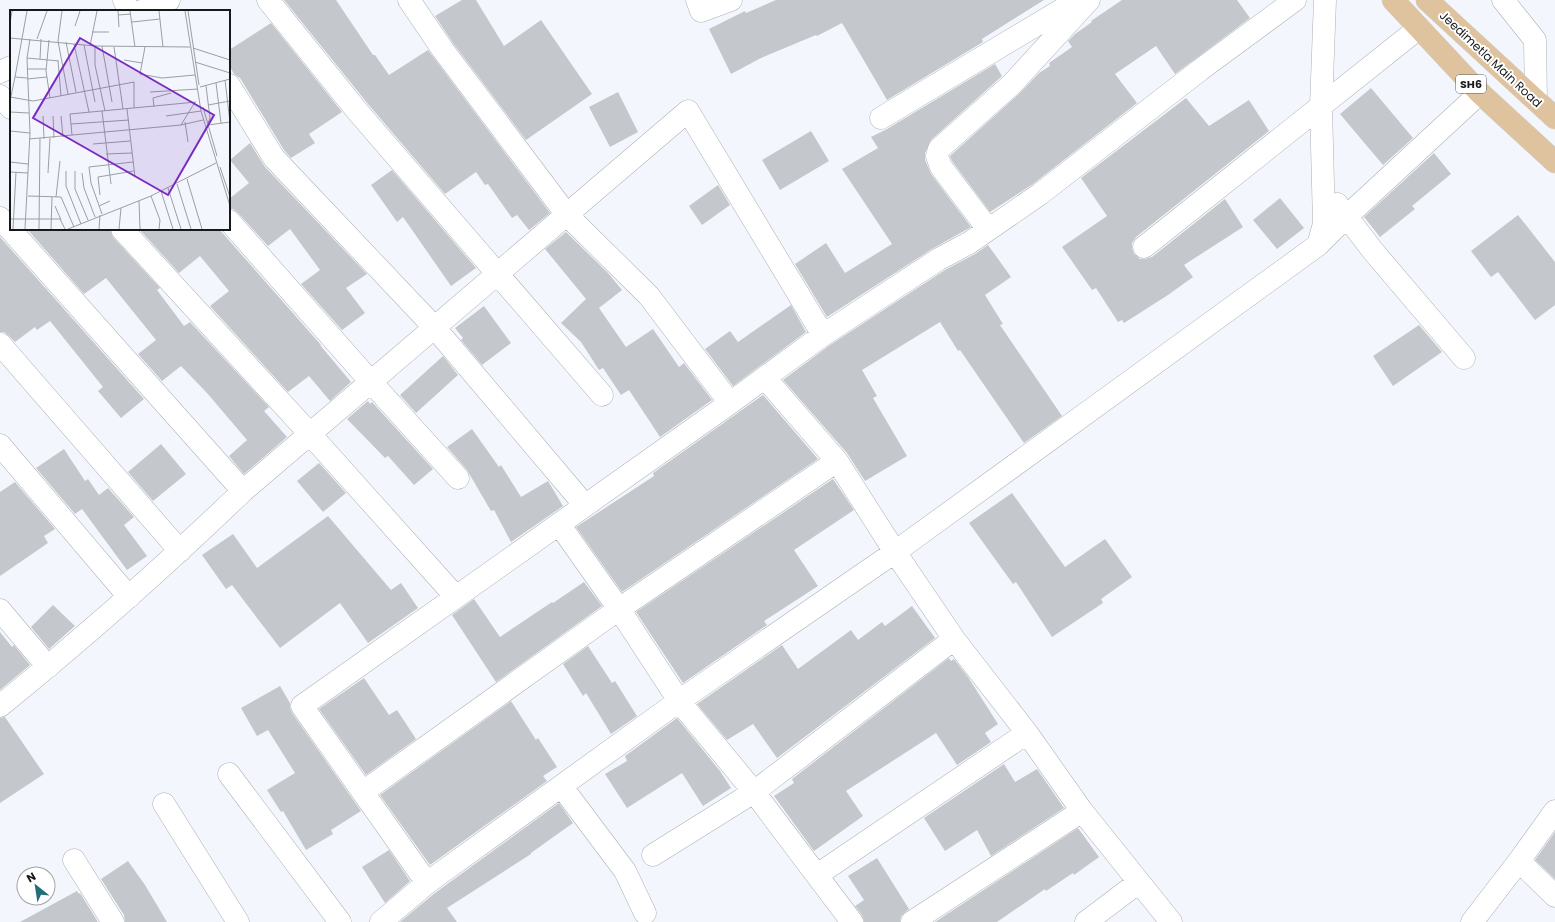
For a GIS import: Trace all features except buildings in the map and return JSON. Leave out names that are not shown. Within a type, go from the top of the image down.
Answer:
[{"type":"main road","name":"SH6","points":[[1393,0],[1480,93],[1555,162]]},
{"type":"main road","name":"Jeedimetla Main Road","points":[[1427,0],[1549,111]]},
{"type":"street","points":[[124,0],[128,10]]},
{"type":"street","points":[[144,10],[169,0]]},
{"type":"street","points":[[176,0],[182,10]]},
{"type":"street","points":[[268,0],[358,112],[602,395]]},
{"type":"street","points":[[409,0],[443,50],[567,215],[649,296],[730,403]]},
{"type":"street","points":[[697,0],[701,11],[731,0]]},
{"type":"street","points":[[881,118],[1078,0]]},
{"type":"street","points":[[988,229],[941,167],[937,156],[939,149],[1012,84],[1089,0]]},
{"type":"street","points":[[428,883],[302,706],[730,403],[823,335],[939,259],[969,243],[1040,194],[1200,70],[1295,0]]},
{"type":"street","points":[[1318,244],[1324,224],[1322,106],[1325,0]]},
{"type":"street","points":[[1503,0],[1535,40],[1549,111]]},
{"type":"street","points":[[1144,247],[1419,28]]},
{"type":"street","points":[[0,72],[10,67]]},
{"type":"street","points":[[230,87],[274,158],[435,328],[577,496],[583,507]]},
{"type":"street","points":[[381,922],[428,883],[680,701],[896,552],[1318,244],[1480,93]]},
{"type":"street","points":[[0,96],[10,107]]},
{"type":"street","points":[[0,706],[48,667],[180,551],[243,491],[688,111],[823,335]]},
{"type":"street","points":[[1323,188],[1347,216],[1373,251],[1464,358]]},
{"type":"street","points":[[0,218],[10,229]]},
{"type":"street","points":[[230,222],[458,478]]},
{"type":"street","points":[[11,230],[243,491]]},
{"type":"street","points":[[123,230],[310,434],[456,598]]},
{"type":"street","points":[[0,344],[180,551]]},
{"type":"street","points":[[765,378],[837,461],[954,639],[1027,733],[1082,811],[1171,922]]},
{"type":"street","points":[[0,445],[128,597]]},
{"type":"street","points":[[363,792],[619,610],[837,461]]},
{"type":"street","points":[[559,524],[680,701],[754,792],[852,922]]},
{"type":"street","points":[[0,610],[48,667]]},
{"type":"street","points":[[653,855],[754,792],[954,639]]},
{"type":"street","points":[[817,875],[1027,733]]},
{"type":"street","points":[[229,774],[340,922]]},
{"type":"street","points":[[562,787],[625,872],[645,913]]},
{"type":"street","points":[[164,804],[238,922]]},
{"type":"street","points":[[912,922],[1082,811]]},
{"type":"street","points":[[1472,922],[1519,862],[1555,811]]},
{"type":"street","points":[[74,860],[113,922]]},
{"type":"street","points":[[1519,862],[1555,896]]},
{"type":"street","points":[[1086,922],[1139,882]]}]
